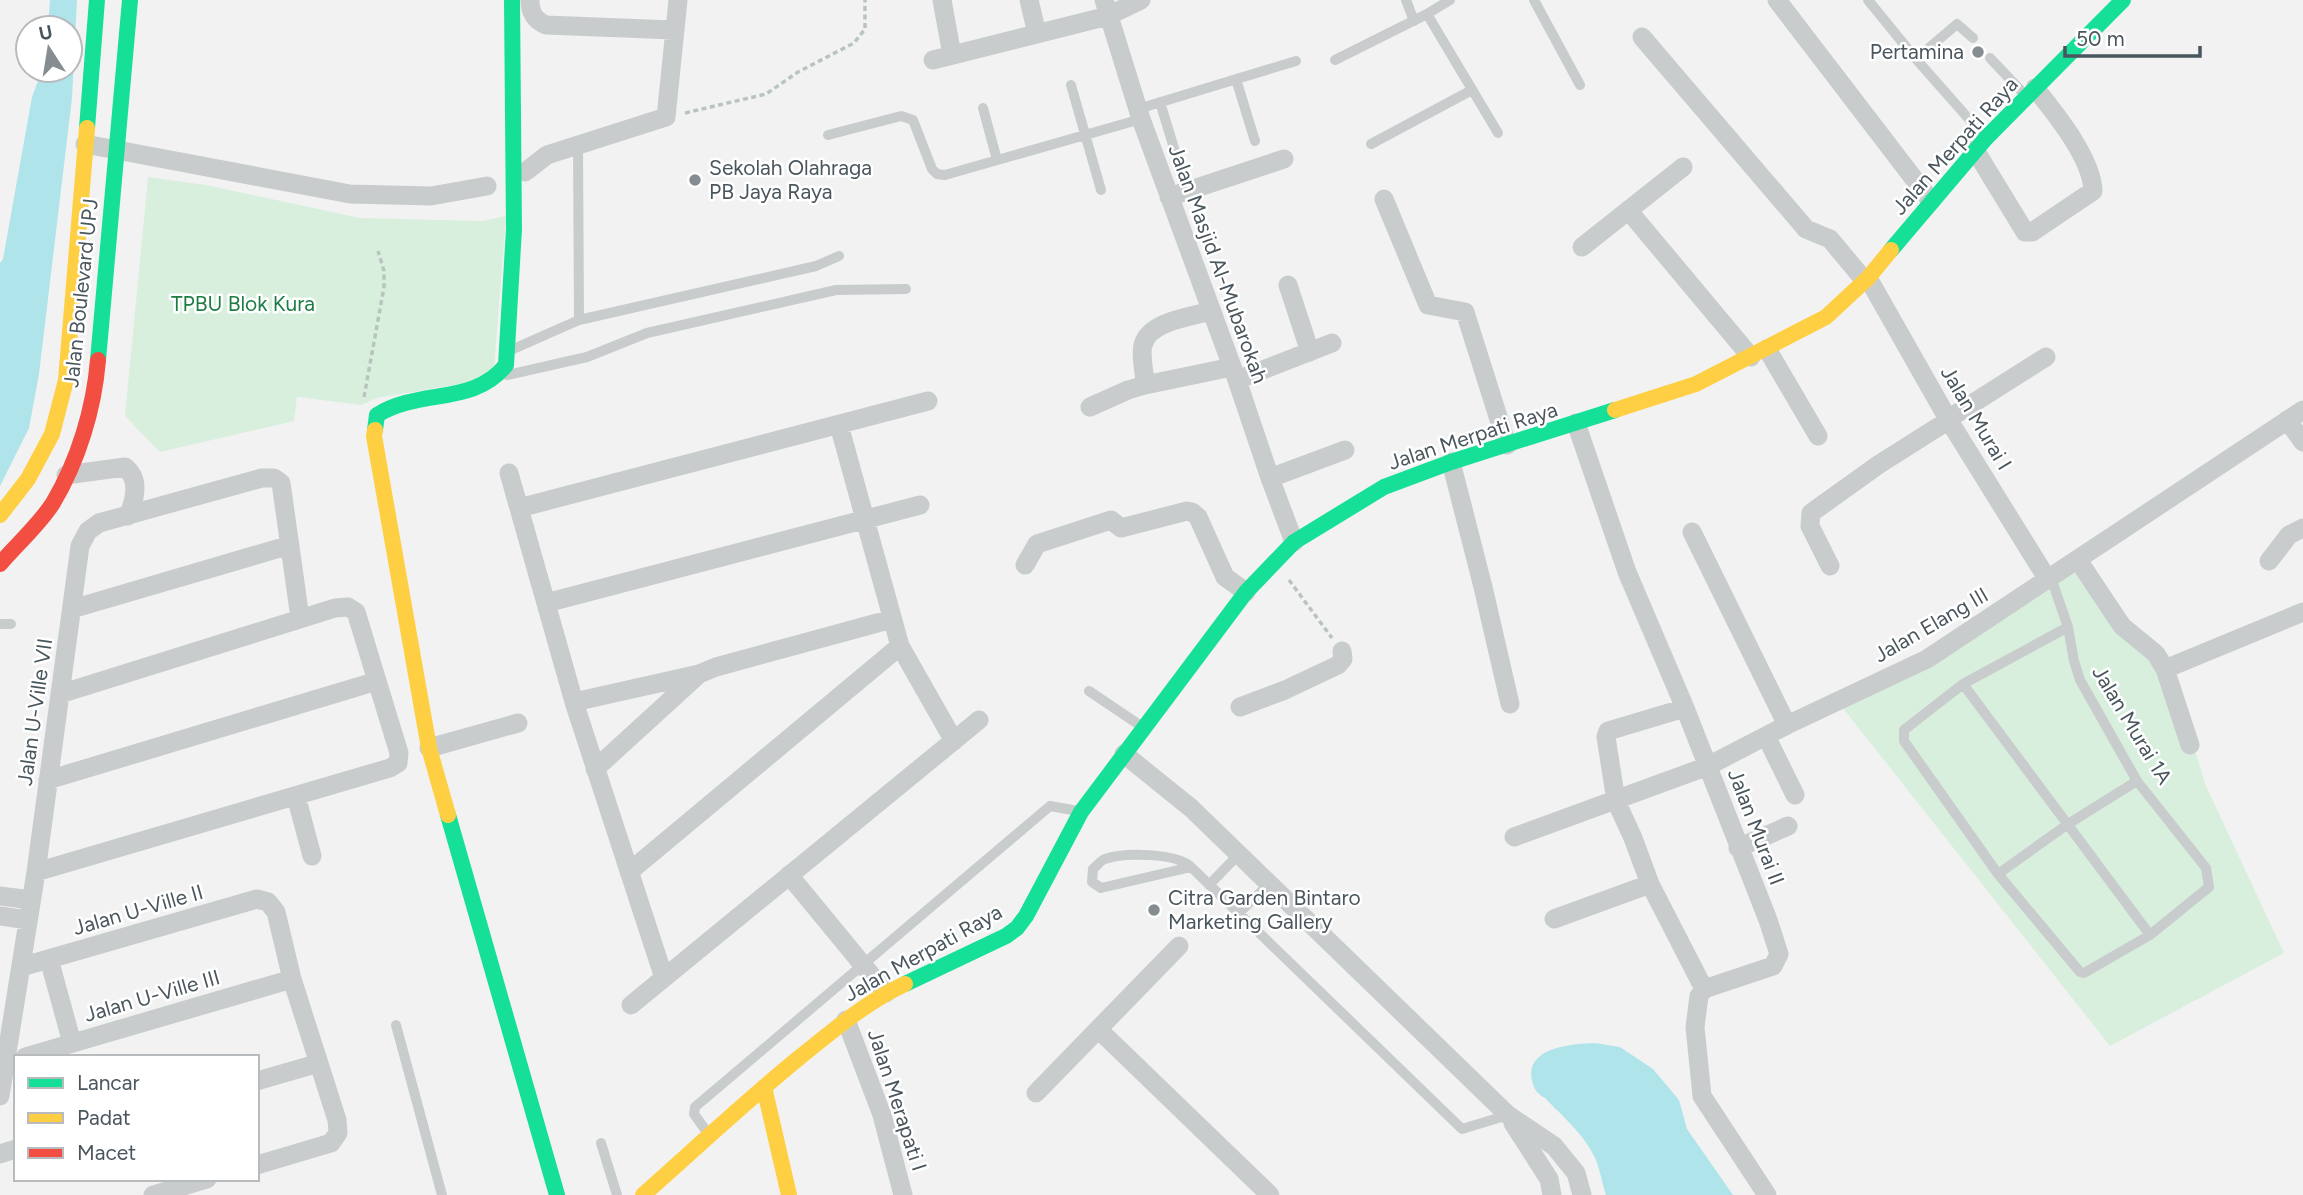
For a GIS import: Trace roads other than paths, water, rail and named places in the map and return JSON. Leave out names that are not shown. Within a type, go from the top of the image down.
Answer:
[{"type":"street","name":"Jalan Boulevard UPJ","points":[[0,515],[28,480],[52,434],[66,380],[97,0]]},
{"type":"street","name":"Jalan Boulevard UPJ","points":[[0,564],[52,504],[79,448],[96,381],[130,0]]},
{"type":"street","points":[[512,0],[511,132],[514,204],[506,365],[499,376],[475,389],[420,397],[387,407],[377,415],[374,436],[429,748],[557,1195]]},
{"type":"street","points":[[530,0],[530,10],[538,22],[546,25],[674,30]]},
{"type":"street","points":[[525,172],[547,155],[666,117],[678,0]]},
{"type":"street","points":[[942,0],[943,57],[1037,34],[1106,8],[1141,0]]},
{"type":"street","points":[[1029,0],[1037,34]]},
{"type":"street","points":[[1777,0],[1931,201]]},
{"type":"street","name":"Jalan Merpati Raya","points":[[643,1195],[764,1087],[846,1020],[886,993],[1006,936],[1017,928],[1081,812],[1246,592],[1294,542],[1384,487],[1451,462],[1696,384],[1826,317],[1866,279],[1981,144],[2123,0]]},
{"type":"street","name":"Jalan Masjid Al-Mubarokah","points":[[1106,8],[1169,197],[1294,542]]},
{"type":"street","name":"Jalan Murai I","points":[[1642,37],[1806,229],[1830,239],[1866,279],[1949,419],[2050,579]]},
{"type":"street","points":[[1981,144],[2025,232],[2032,232],[2093,191],[2093,179],[2065,126],[2031,92]]},
{"type":"street","points":[[85,144],[350,194],[431,196],[487,186]]},
{"type":"street","points":[[1169,197],[1284,159]]},
{"type":"street","points":[[1582,247],[1683,167]]},
{"type":"street","points":[[1384,198],[1428,305],[1465,312],[1507,445]]},
{"type":"street","points":[[1628,210],[1759,353],[1818,436]]},
{"type":"street","points":[[1288,285],[1310,352]]},
{"type":"street","points":[[1145,385],[1143,346],[1149,333],[1161,326],[1211,311]]},
{"type":"street","points":[[1090,407],[1145,385],[1235,373],[1332,343]]},
{"type":"street","points":[[1830,566],[1810,526],[1811,513],[1878,465],[2046,357]]},
{"type":"street","points":[[519,508],[928,401]]},
{"type":"street","points":[[2295,415],[2303,442]]},
{"type":"street","name":"Jalan Elang III","points":[[1514,837],[1707,766],[1927,659],[2295,415]]},
{"type":"street","name":"Jalan Murai II","points":[[1576,423],[1627,572],[1685,708],[1779,954],[1773,966],[1704,989]]},
{"type":"street","points":[[839,425],[900,646],[954,741]]},
{"type":"street","points":[[1270,478],[1345,450]]},
{"type":"street","points":[[1451,462],[1510,705]]},
{"type":"street","points":[[66,475],[125,467],[130,471],[135,493],[135,501],[128,516]]},
{"type":"street","points":[[509,473],[573,702],[664,978]]},
{"type":"street","points":[[128,516],[262,478],[274,478],[281,483],[300,618]]},
{"type":"street","points":[[546,603],[920,505]]},
{"type":"street","points":[[1026,565],[1040,542],[1111,520],[1121,528],[1187,511],[1198,517],[1225,577],[1246,592]]},
{"type":"street","name":"Jalan U-Ville VII","points":[[0,1096],[10,1061],[20,967],[36,872],[80,546],[88,531],[99,523],[128,516]]},
{"type":"street","points":[[2269,561],[2289,536],[2303,528]]},
{"type":"street","points":[[1692,532],[1787,725]]},
{"type":"street","points":[[72,609],[290,545]]},
{"type":"street","points":[[2078,560],[2122,626],[2155,654],[2165,669],[2190,745]]},
{"type":"street","points":[[36,872],[390,768],[398,763],[399,753],[356,612],[348,607],[300,618],[60,694]]},
{"type":"street","points":[[2165,669],[2303,612]]},
{"type":"street","points":[[573,702],[699,674],[892,619]]},
{"type":"street","points":[[629,872],[900,646]]},
{"type":"street","points":[[1240,706],[1285,690],[1338,665],[1343,659],[1342,652]]},
{"type":"street","points":[[595,769],[699,674]]},
{"type":"street","points":[[48,780],[377,681]]},
{"type":"street","points":[[1685,708],[1608,732],[1606,737],[1616,801],[1650,884],[1704,989],[1699,996],[1695,1027],[1702,1096],[1767,1195]]},
{"type":"street","points":[[631,1004],[979,720]]},
{"type":"street","points":[[429,748],[518,723]]},
{"type":"street","points":[[1766,736],[1796,795]]},
{"type":"street","points":[[1124,754],[1191,808],[1508,1115],[1555,1146],[1576,1173],[1582,1195]]},
{"type":"street","points":[[296,796],[312,856]]},
{"type":"street","points":[[1738,848],[1788,826]]},
{"type":"street","points":[[789,875],[886,993]]},
{"type":"street","points":[[1554,919],[1650,884]]},
{"type":"street","points":[[0,896],[31,900]]},
{"type":"street","name":"Jalan U-Ville II","points":[[20,967],[257,899],[268,902],[276,912],[292,979]]},
{"type":"street","points":[[0,916],[28,920]]},
{"type":"street","points":[[1036,1093],[1179,946]]},
{"type":"street","points":[[49,959],[72,1043]]},
{"type":"street","points":[[259,1164],[331,1143],[338,1133],[337,1120],[292,979]]},
{"type":"street","name":"Jalan U-Ville III","points":[[33,1055],[292,979]]},
{"type":"street","name":"Jalan Merapati I","points":[[846,1020],[882,1115],[903,1195]]},
{"type":"street","points":[[1098,1029],[1270,1195]]},
{"type":"street","points":[[259,1080],[319,1063]]},
{"type":"street","points":[[764,1087],[789,1195]]},
{"type":"street","points":[[1508,1115],[1549,1180],[1552,1195]]},
{"type":"street","points":[[153,1195],[200,1181]]},
{"type":"lane","points":[[1406,0],[1414,21]]},
{"type":"lane","points":[[1335,60],[1450,0]]},
{"type":"lane","points":[[1534,0],[1580,85]]},
{"type":"lane","points":[[1868,0],[1981,144]]},
{"type":"lane","points":[[1427,14],[1498,133]]},
{"type":"lane","points":[[1916,59],[1957,24],[1973,38]]},
{"type":"lane","points":[[1990,58],[2031,92]]},
{"type":"lane","points":[[828,135],[901,116],[907,117],[913,120],[932,169],[937,174],[945,175],[1085,136],[1160,103],[1296,61]]},
{"type":"lane","points":[[1236,79],[1255,141]]},
{"type":"lane","points":[[1071,85],[1101,190]]},
{"type":"lane","points":[[1371,144],[1472,90]]},
{"type":"lane","points":[[1160,103],[1176,155]]},
{"type":"lane","points":[[983,108],[998,160]]},
{"type":"lane","points":[[578,146],[579,320]]},
{"type":"lane","points":[[508,351],[579,320],[816,266],[839,256]]},
{"type":"lane","points":[[499,376],[587,357],[647,333],[836,290],[906,289]]},
{"type":"lane","name":"Jalan Murai 1A","points":[[2050,579],[2068,627],[2074,661],[2081,680],[2137,781],[2206,868],[2209,887],[2150,935]]},
{"type":"lane","points":[[1963,684],[2150,935],[2086,973],[2082,973],[1998,874],[1904,741],[1904,730],[1963,684],[2068,627]]},
{"type":"lane","points":[[1089,691],[1144,728]]},
{"type":"lane","points":[[1998,874],[2068,824],[2137,781]]},
{"type":"lane","points":[[710,1136],[694,1114],[695,1107],[1051,806],[1081,812]]},
{"type":"lane","points":[[1209,885],[1239,854]]},
{"type":"lane","points":[[1191,867],[1101,888],[1092,882],[1093,869],[1104,859],[1157,855],[1185,861],[1462,1129],[1508,1115]]},
{"type":"lane","points":[[1239,913],[1269,884]]},
{"type":"lane","points":[[396,1025],[442,1195]]},
{"type":"lane","points":[[601,1143],[617,1195]]},
{"type":"water","points":[[50,0],[77,0],[76,14],[49,14]]},
{"type":"water","points":[[37,84],[73,84],[39,374],[29,428],[0,486],[0,263],[3,259],[32,97]]},
{"type":"water","points":[[1595,1043],[1620,1047],[1653,1069],[1679,1100],[1687,1129],[1733,1195],[1606,1195],[1597,1162],[1590,1149],[1572,1126],[1535,1089],[1531,1070],[1542,1054],[1563,1046]]},
{"type":"place","name":"Pertamina","points":[[1978,52]]},
{"type":"place","name":"Sekolah Olahraga PB Jaya Raya","points":[[695,180]]},
{"type":"place","name":"Citra Garden Bintaro Marketing Gallery","points":[[1154,910]]},
{"type":"park label","name":"TPBU Blok Kura","points":[[243,304]]}]
